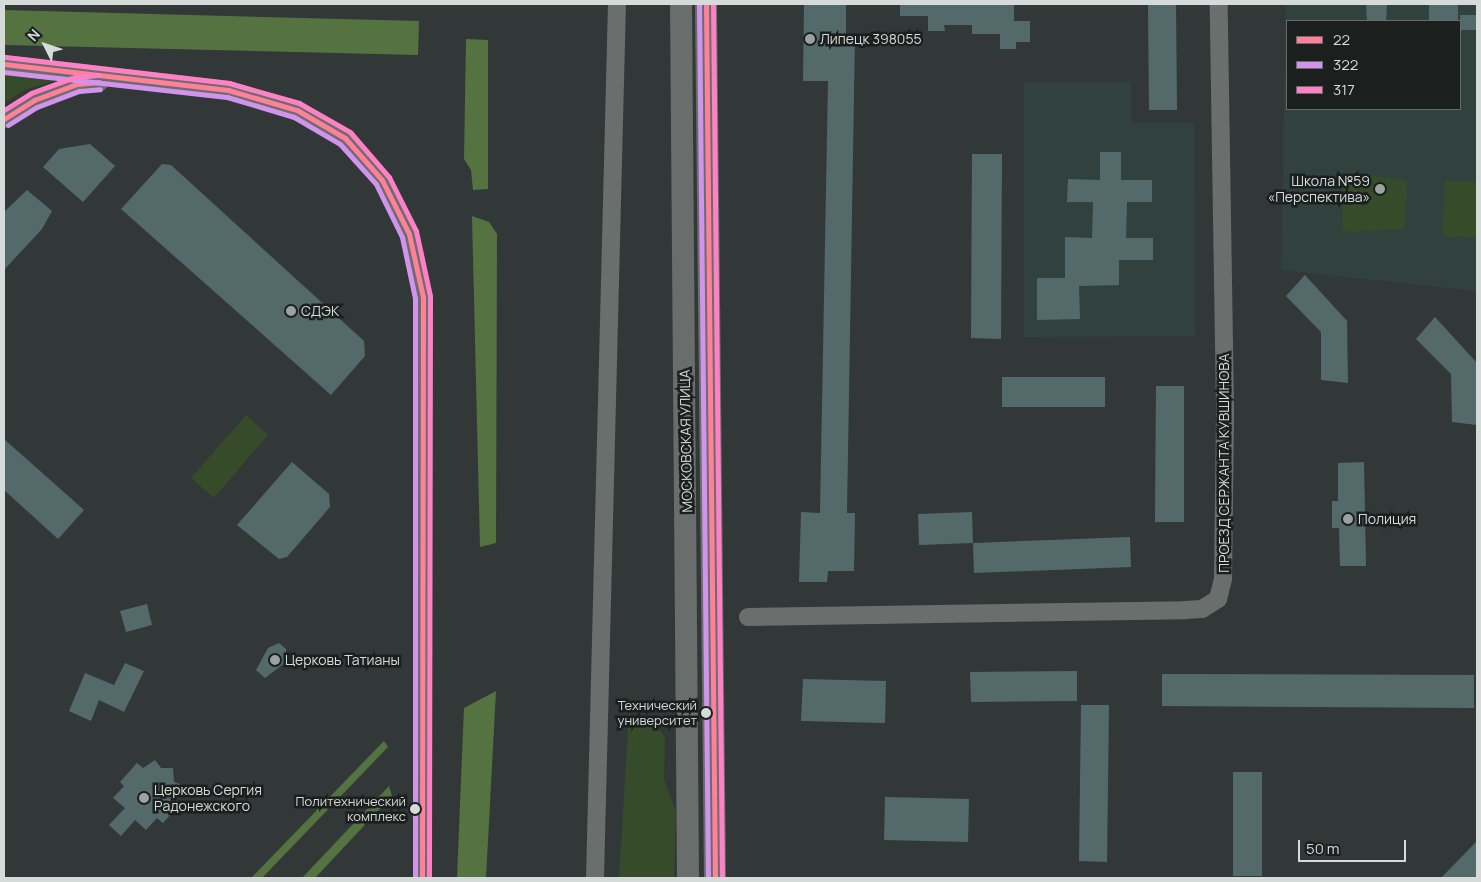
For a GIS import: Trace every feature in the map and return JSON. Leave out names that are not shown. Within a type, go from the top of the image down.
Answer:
[{"type":"main road","name":"МОСКОВСКАЯ УЛИЦА","points":[[681,4],[688,878]]},
{"type":"main road","name":"МОСКОВСКАЯ УЛИЦА","points":[[706,4],[715,878]]},
{"type":"street","points":[[595,878],[617,4]]},
{"type":"street","name":"ПРОЕЗД СЕРЖАНТА КУВШИНОВА","points":[[748,617],[1185,610],[1202,609],[1218,598],[1223,579],[1225,408],[1219,4]]},
{"type":"street","points":[[4,64],[228,90],[297,110],[345,138],[382,180],[409,234],[424,297],[422,878]]},
{"type":"street","points":[[4,119],[34,100],[77,84],[129,79]]},
{"type":"shaded area","name":"Школа №59 «Перспектива»","points":[[1286,4],[1477,4],[1477,291],[1281,270]]},
{"type":"shaded area","points":[[1024,82],[1131,82],[1131,123],[1194,123],[1195,336],[1024,337]]},
{"type":"green space","points":[[4,10],[419,21],[418,55],[4,45]]},
{"type":"green space","points":[[466,39],[488,40],[488,189],[473,190],[471,170],[464,159]]},
{"type":"green space","points":[[4,74],[64,78],[24,90],[4,103]]},
{"type":"green space","points":[[1344,172],[1407,181],[1405,229],[1342,232]]},
{"type":"green space","points":[[1445,180],[1477,182],[1477,238],[1442,236]]},
{"type":"green space","points":[[472,216],[489,222],[497,234],[496,543],[480,547]]},
{"type":"green space","points":[[246,415],[268,435],[214,498],[191,478]]},
{"type":"green space","points":[[496,691],[486,878],[457,878],[464,708]]},
{"type":"green space","points":[[629,714],[654,724],[665,737],[664,779],[676,813],[674,878],[619,878]]},
{"type":"green space","points":[[384,741],[388,747],[262,878],[251,878]]},
{"type":"green space","points":[[389,786],[392,796],[315,878],[302,878]]},
{"type":"building","points":[[804,4],[846,4],[846,34],[855,34],[847,513],[855,513],[854,571],[828,571],[827,582],[799,582],[801,512],[820,513],[828,81],[803,81]]},
{"type":"building","points":[[900,4],[1014,5],[1014,21],[1030,21],[1030,42],[1016,42],[1016,49],[1000,49],[1000,34],[972,34],[972,25],[944,25],[945,31],[928,31],[928,16],[900,16]]},
{"type":"building","points":[[1148,4],[1176,4],[1177,110],[1149,110]]},
{"type":"building","points":[[1366,4],[1387,4],[1386,20],[1367,20]]},
{"type":"building","points":[[1429,4],[1458,4],[1458,20],[1429,20]]},
{"type":"building","points":[[1460,15],[1477,15],[1477,30],[1461,30]]},
{"type":"building","points":[[90,144],[115,166],[83,202],[43,167],[59,149]]},
{"type":"building","points":[[1100,152],[1121,152],[1121,180],[1152,180],[1152,202],[1127,202],[1126,238],[1153,238],[1153,260],[1119,260],[1119,285],[1079,286],[1080,319],[1037,320],[1037,278],[1065,278],[1065,237],[1092,238],[1093,202],[1067,202],[1068,179],[1100,180]]},
{"type":"building","points":[[972,154],[1002,154],[1001,339],[971,338]]},
{"type":"building","points":[[162,164],[171,165],[364,341],[365,356],[331,395],[121,209]]},
{"type":"building","points":[[27,190],[52,211],[42,229],[4,270],[4,212]]},
{"type":"building","points":[[1305,275],[1347,321],[1348,383],[1321,380],[1321,332],[1286,296]]},
{"type":"building","points":[[1435,317],[1477,363],[1477,425],[1452,422],[1451,374],[1416,339]]},
{"type":"building","points":[[1002,377],[1105,377],[1105,407],[1002,407]]},
{"type":"building","points":[[1156,386],[1184,386],[1184,522],[1155,522]]},
{"type":"building","points":[[4,439],[84,510],[58,539],[4,490]]},
{"type":"building","points":[[292,462],[329,494],[330,507],[287,557],[279,559],[237,525]]},
{"type":"building","points":[[1364,462],[1366,566],[1340,566],[1339,528],[1332,528],[1332,501],[1338,501],[1338,463]]},
{"type":"building","points":[[972,512],[973,543],[919,545],[918,514]]},
{"type":"building","points":[[1130,537],[1131,567],[974,573],[973,543]]},
{"type":"building","points":[[147,604],[152,625],[126,632],[120,611]]},
{"type":"building","name":"Церковь Татианы","points":[[279,643],[286,649],[286,662],[265,678],[256,670],[268,648]]},
{"type":"building","points":[[125,663],[144,671],[124,712],[99,700],[91,721],[69,711],[85,673],[114,685]]},
{"type":"building","points":[[1077,671],[1077,701],[971,702],[970,672]]},
{"type":"building","points":[[1162,674],[1474,675],[1474,708],[1162,706]]},
{"type":"building","points":[[803,679],[886,681],[885,723],[801,721]]},
{"type":"building","points":[[1081,705],[1109,705],[1107,862],[1079,861]]},
{"type":"building","name":"Церковь Сергия Радонежского","points":[[155,760],[161,768],[173,768],[174,782],[185,786],[175,798],[181,803],[163,823],[157,818],[146,830],[135,820],[121,836],[109,825],[125,808],[113,798],[124,786],[120,782],[137,763],[143,768]]},
{"type":"building","points":[[1233,772],[1262,772],[1262,876],[1233,876]]},
{"type":"building","points":[[885,797],[969,799],[968,842],[884,840]]},
{"type":"building","points":[[1477,841],[1477,878],[1441,878]]},
{"type":"transit line","name":"322","points":[[699,4],[708,878]]},
{"type":"transit line","name":"22","points":[[706,4],[715,878]]},
{"type":"transit line","name":"317","points":[[713,4],[722,878]]},
{"type":"transit line","name":"317","points":[[5,57],[229,83],[299,103],[350,132],[389,177],[416,231],[430,296],[429,878]]},
{"type":"transit line","name":"22","points":[[4,64],[228,90],[297,110],[345,138],[382,180],[409,234],[423,297],[422,878]]},
{"type":"transit line","name":"322","points":[[4,72],[227,97],[294,117],[340,144],[376,184],[402,237],[415,298],[415,878]]},
{"type":"transit line","name":"317","points":[[4,110],[31,93],[75,77],[98,75]]},
{"type":"transit line","name":"22","points":[[4,119],[34,100],[77,84],[99,82]]},
{"type":"transit line","name":"322","points":[[8,125],[37,107],[79,91],[100,89]]},
{"type":"place","name":"Липецк 398055","points":[[810,39]]},
{"type":"place","name":"Школа №59 «Перспектива»","points":[[1380,189]]},
{"type":"place","name":"СДЭК","points":[[291,311]]},
{"type":"place","name":"Полиция","points":[[1348,519]]},
{"type":"place","name":"Церковь Татианы","points":[[275,660]]},
{"type":"place","name":"Технический университет","points":[[706,713]]},
{"type":"place","name":"Церковь Сергия Радонежского","points":[[144,798]]},
{"type":"place","name":"Политехнический комплекс","points":[[415,809]]}]
